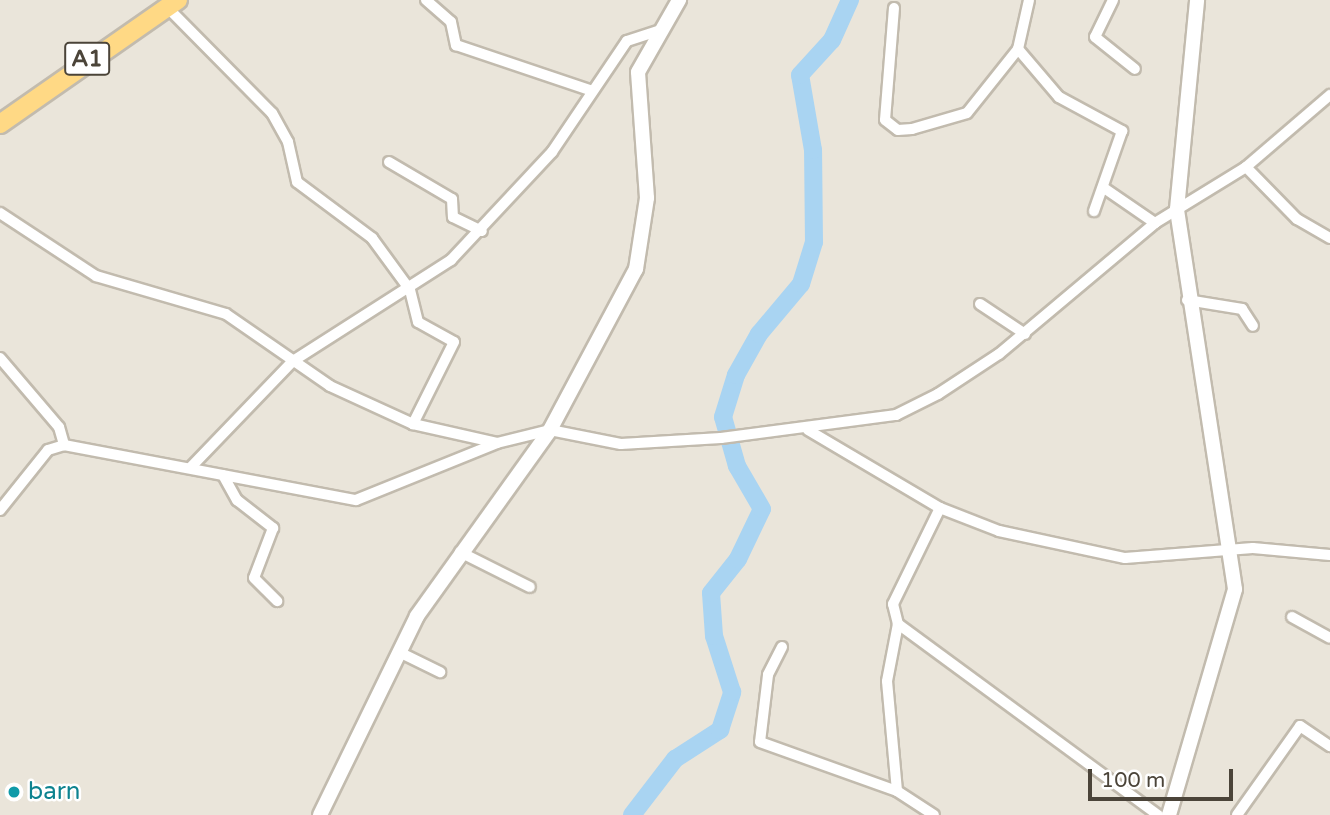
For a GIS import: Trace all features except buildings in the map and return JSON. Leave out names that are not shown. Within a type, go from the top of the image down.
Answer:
[{"type":"highway","name":"A1","points":[[0,111],[167,2]]},
{"type":"highway","name":"A1","points":[[0,124],[167,2]]},
{"type":"street","points":[[426,0],[451,22],[456,45],[590,90]]},
{"type":"street","points":[[320,815],[400,652],[460,552],[550,430],[636,269],[648,198],[638,72],[658,31],[679,0]]},
{"type":"street","points":[[894,8],[885,120],[898,130],[961,117],[1018,49],[1029,0]]},
{"type":"street","points":[[1113,0],[1095,37],[1135,69]]},
{"type":"street","points":[[1170,815],[1232,610],[1233,551],[1187,300],[1177,209],[1197,0]]},
{"type":"street","points":[[167,2],[272,113],[288,142],[297,182],[372,238],[410,290],[418,322],[456,346],[413,424]]},
{"type":"street","points":[[191,467],[293,362],[410,290],[482,231],[552,152],[590,90],[627,41],[658,31]]},
{"type":"street","points":[[1018,49],[1059,97],[1122,131],[1094,211]]},
{"type":"street","points":[[0,510],[48,450],[64,445],[356,500],[497,443],[550,430],[621,444],[808,430],[896,415],[1024,334],[1155,223],[1246,167],[1330,95]]},
{"type":"street","points":[[390,162],[452,199],[453,217],[482,231]]},
{"type":"street","points":[[1246,167],[1297,219],[1330,238]]},
{"type":"street","points":[[1104,188],[1155,223]]},
{"type":"street","points":[[0,213],[96,276],[226,314],[293,362],[359,402],[413,424],[497,443]]},
{"type":"street","points":[[1187,300],[1242,309],[1253,326]]},
{"type":"street","points":[[980,304],[1024,334]]},
{"type":"street","points":[[0,358],[59,428],[64,445]]},
{"type":"street","points":[[808,430],[940,508],[999,531],[1125,558],[1233,551],[1330,555]]},
{"type":"street","points":[[223,475],[237,500],[274,528],[254,578],[276,601]]},
{"type":"street","points":[[897,791],[887,681],[898,624],[893,604],[940,508]]},
{"type":"street","points":[[460,552],[530,587]]},
{"type":"street","points":[[1292,617],[1330,638]]},
{"type":"street","points":[[898,624],[1158,815]]},
{"type":"street","points":[[782,647],[768,676],[760,743],[897,791],[934,815]]},
{"type":"street","points":[[400,652],[440,672]]},
{"type":"street","points":[[1237,815],[1300,726],[1330,746]]},
{"type":"shaded area","points":[[0,0],[1330,0],[1330,815],[0,815]]},
{"type":"waterway","points":[[632,815],[675,759],[720,730],[732,692],[714,636],[711,593],[738,559],[762,509],[737,466],[723,417],[736,375],[759,334],[801,284],[814,242],[813,150],[800,75],[832,40],[850,0]]},
{"type":"place","name":"barn","points":[[14,792]]}]
